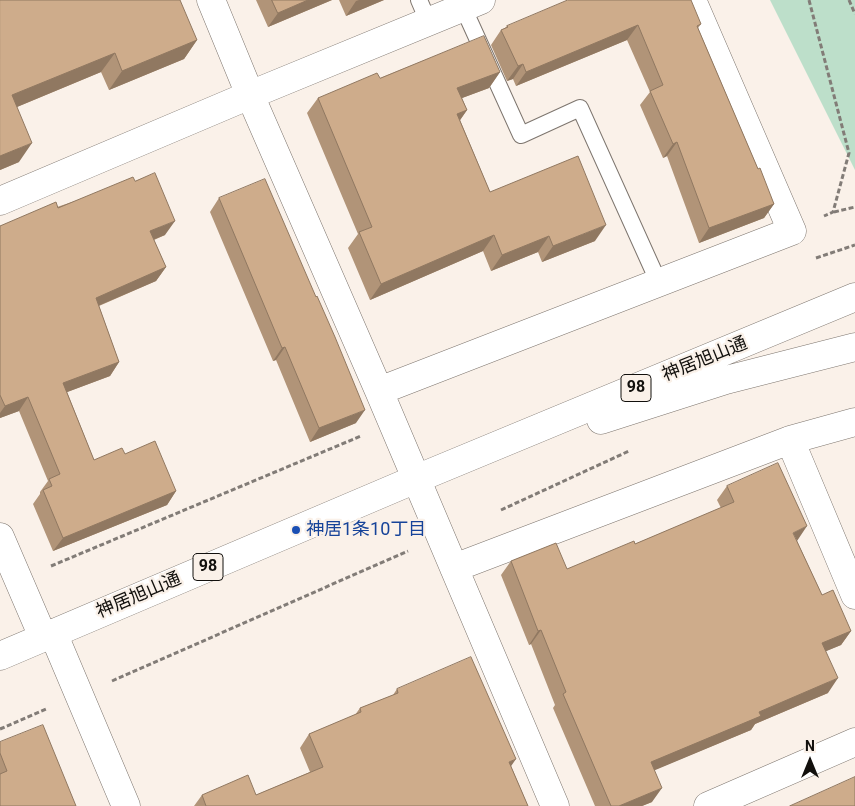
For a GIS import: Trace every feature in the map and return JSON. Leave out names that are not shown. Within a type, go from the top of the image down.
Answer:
[{"type":"street","points":[[211,0],[380,391],[555,806]]},
{"type":"street","points":[[380,391],[792,230],[692,0]]},
{"type":"street","points":[[0,202],[250,94],[424,11],[472,4]]},
{"type":"street","name":"神居旭山通","points":[[0,656],[416,479],[855,297]]},
{"type":"street","name":"神居旭山通","points":[[416,479],[726,380],[855,347]]},
{"type":"street","points":[[454,568],[790,440],[855,422]]},
{"type":"street","points":[[790,440],[855,595]]},
{"type":"street","points":[[0,537],[18,580],[79,695],[126,806]]},
{"type":"street","points":[[708,806],[750,798],[855,742]]},
{"type":"lane","points":[[472,4],[521,135],[580,108],[658,281]]},
{"type":"path","points":[[809,0],[850,153],[833,212]]},
{"type":"path","points":[[849,0],[855,14]]},
{"type":"path","points":[[792,230],[833,212],[855,207]]},
{"type":"path","points":[[18,580],[393,423]]},
{"type":"path","points":[[493,513],[633,449]]},
{"type":"path","points":[[0,729],[441,537]]},
{"type":"green space","points":[[770,0],[855,0],[855,170]]},
{"type":"building","points":[[0,0],[180,0],[197,40],[122,71],[115,53],[12,95],[32,143],[0,156]]},
{"type":"building","points":[[272,0],[308,0],[278,13]]},
{"type":"building","points":[[568,0],[691,0],[701,24],[697,26],[774,204],[709,228],[677,142],[673,144],[650,91],[663,85],[638,25],[526,72],[523,64],[518,66],[501,30]]},
{"type":"building","points":[[484,36],[500,72],[457,88],[467,110],[457,114],[490,192],[578,156],[606,225],[553,246],[549,236],[502,255],[494,235],[381,284],[359,232],[372,227],[318,98],[377,73],[380,78]]},
{"type":"building","points":[[155,173],[175,221],[150,231],[166,267],[96,298],[119,362],[63,383],[94,460],[122,448],[125,454],[155,441],[176,491],[63,538],[43,490],[52,486],[49,479],[60,474],[28,397],[5,406],[0,395],[0,226],[56,202],[58,208],[133,177],[135,181]]},
{"type":"building","points":[[265,179],[365,410],[319,428],[285,347],[282,348],[219,198]]},
{"type":"building","points":[[778,463],[807,526],[793,533],[822,595],[833,590],[851,631],[822,643],[838,678],[759,712],[761,716],[651,762],[662,788],[619,806],[611,806],[563,694],[566,692],[541,630],[538,631],[511,561],[556,543],[567,569],[634,541],[635,544],[734,502],[727,486]]},
{"type":"building","points":[[471,657],[516,759],[509,762],[528,806],[206,806],[202,795],[248,775],[256,795],[323,767],[309,734],[361,712],[360,708],[398,693],[397,689]]},
{"type":"building","points":[[43,725],[76,806],[0,806],[0,774],[7,771],[0,753],[0,742]]},
{"type":"building","points":[[855,777],[855,806],[790,806]]},
{"type":"place","name":"神居1条10丁目","points":[[296,530]]}]
